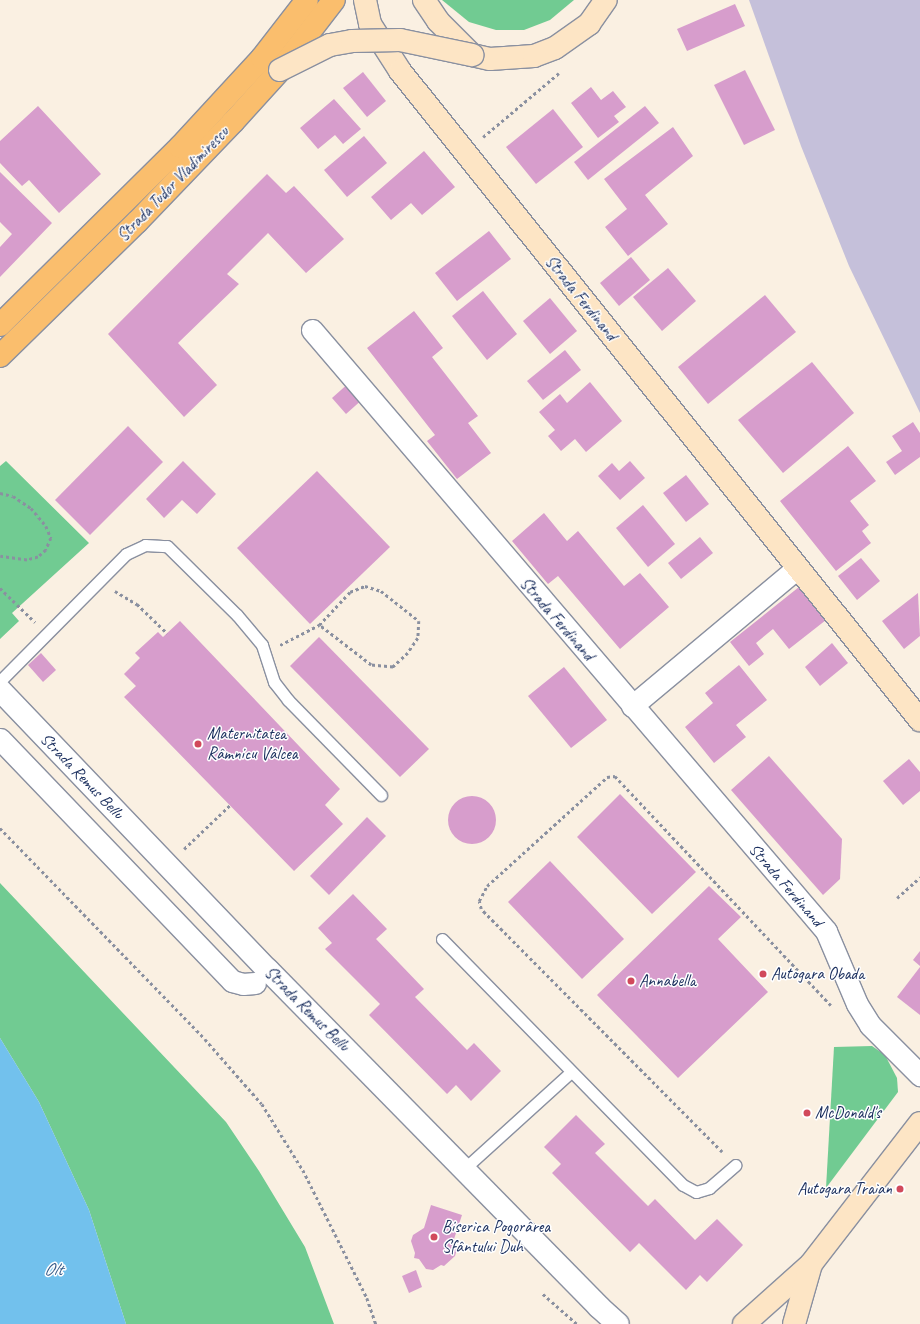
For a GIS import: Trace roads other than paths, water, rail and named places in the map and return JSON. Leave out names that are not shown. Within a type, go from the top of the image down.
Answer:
[{"type":"main road","name":"Strada Tudor Vladimirescu","points":[[0,325],[180,147],[262,58],[307,0]]},
{"type":"main road","name":"Strada Tudor Vladimirescu","points":[[0,356],[137,222],[280,70],[334,0]]},
{"type":"main road","name":"Strada Ferdinand","points":[[365,0],[370,24],[392,61],[796,568],[920,720]]},
{"type":"main road","points":[[424,0],[438,21],[472,55]]},
{"type":"main road","points":[[280,70],[330,46],[352,41],[400,40],[490,59],[534,56],[555,48],[589,24],[606,0]]},
{"type":"main road","points":[[744,1324],[811,1264],[920,1123]]},
{"type":"main road","points":[[794,1324],[811,1264]]},
{"type":"street","name":"Strada Ferdinand","points":[[312,330],[826,931],[858,1004],[870,1025],[920,1075]]},
{"type":"street","points":[[632,706],[796,568]]},
{"type":"street","name":"Strada Remus Bellu","points":[[0,690],[268,970],[618,1324]]},
{"type":"street","points":[[0,739],[232,981],[243,984],[255,983]]},
{"type":"lane","points":[[0,681],[126,554],[145,545],[167,546],[237,615],[262,645],[274,682],[288,700],[381,795]]},
{"type":"lane","points":[[442,939],[683,1185],[696,1192],[709,1188],[735,1165]]},
{"type":"lane","points":[[464,1169],[571,1072]]},
{"type":"water","name":"Olt","points":[[0,1038],[39,1102],[89,1210],[126,1324],[0,1324]]},
{"type":"place","name":"Maternitatea Râmnicu Vâlcea","points":[[198,744]]},
{"type":"place","name":"Autogara Obada","points":[[763,974]]},
{"type":"place","name":"Annabella","points":[[631,981]]},
{"type":"place","name":"McDonald's","points":[[807,1113]]},
{"type":"place","name":"Autogara Traian","points":[[900,1189]]},
{"type":"place","name":"Biserica Pogorârea Sfântului Duh","points":[[434,1237]]}]
